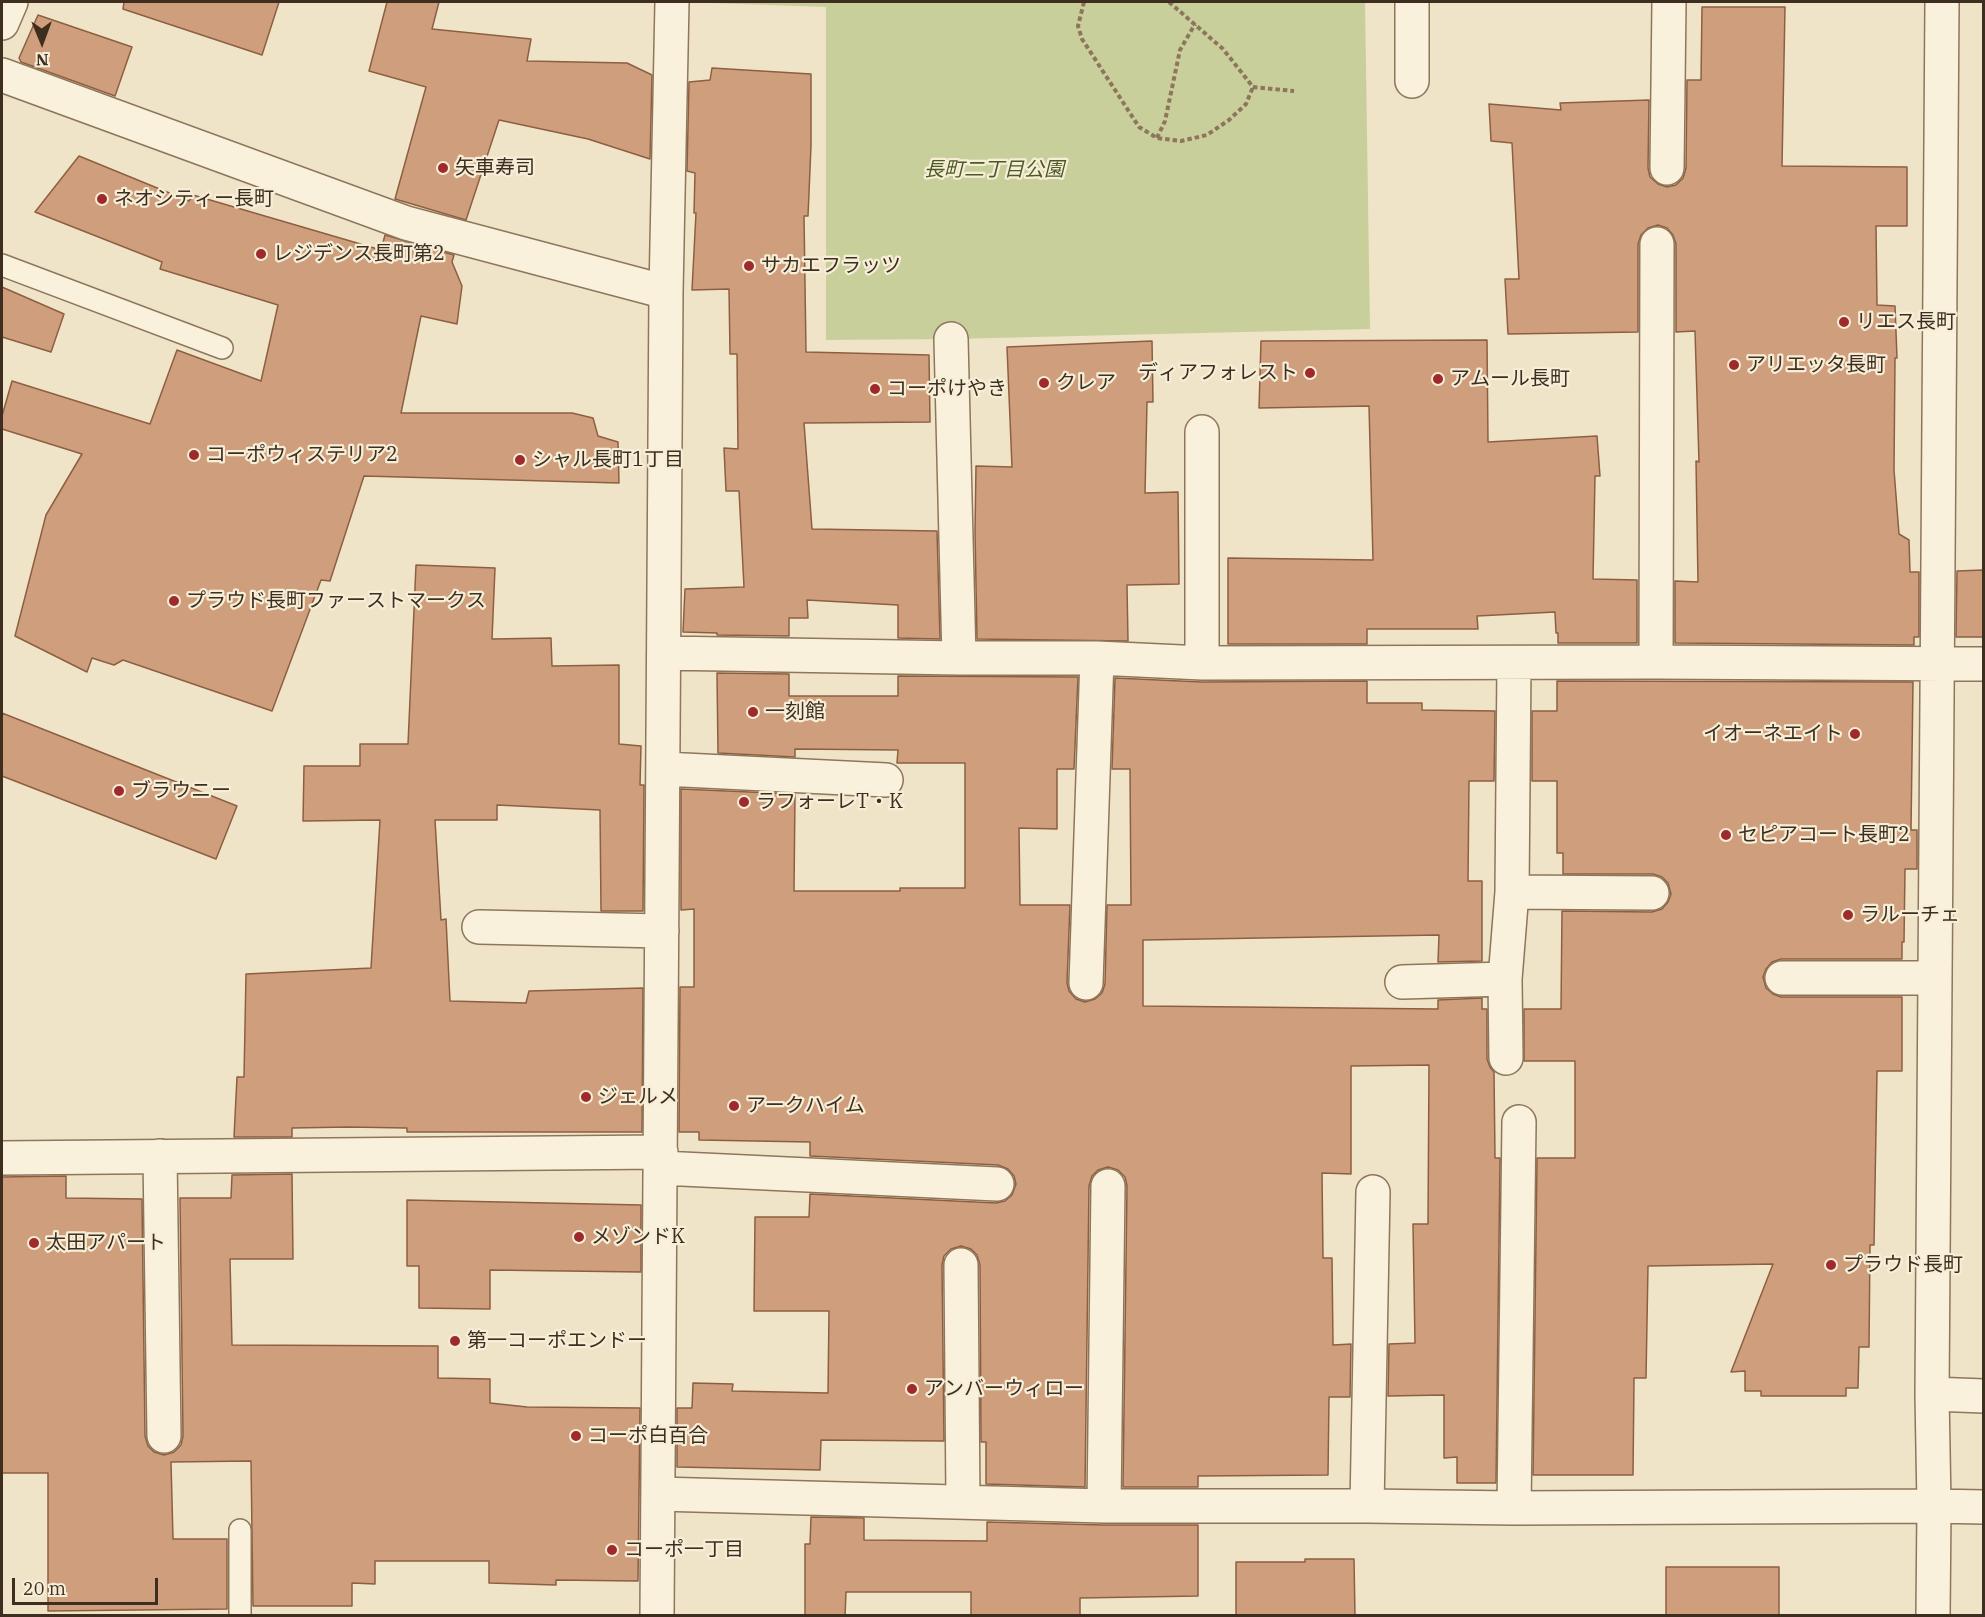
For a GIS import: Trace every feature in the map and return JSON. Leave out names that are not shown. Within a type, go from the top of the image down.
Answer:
[{"type":"street","points":[[2,23],[10,2]]},
{"type":"street","points":[[657,1616],[666,292],[672,2]]},
{"type":"street","points":[[1412,2],[1412,81]]},
{"type":"street","points":[[1667,168],[1669,2]]},
{"type":"street","points":[[1933,1616],[1935,1506],[1932,1394],[1942,2]]},
{"type":"street","points":[[2,75],[406,223],[666,292]]},
{"type":"street","points":[[1656,662],[1657,244]]},
{"type":"street","points":[[951,339],[959,658]]},
{"type":"street","points":[[1202,432],[1202,663]]},
{"type":"street","points":[[664,652],[959,658],[1097,658],[1202,663],[1983,664]]},
{"type":"street","points":[[1086,982],[1097,658]]},
{"type":"street","points":[[1506,1059],[1505,979],[1512,892],[1514,663]]},
{"type":"street","points":[[664,769],[886,780]]},
{"type":"street","points":[[1512,892],[1652,892]]},
{"type":"street","points":[[479,927],[662,931]]},
{"type":"street","points":[[1782,978],[1935,978]]},
{"type":"street","points":[[1402,982],[1505,979]]},
{"type":"street","points":[[1514,1508],[1519,1122]]},
{"type":"street","points":[[160,1156],[164,1436]]},
{"type":"street","points":[[2,1158],[160,1156],[661,1160],[997,1184]]},
{"type":"street","points":[[1104,1506],[1108,1186]]},
{"type":"street","points":[[1367,1506],[1373,1192]]},
{"type":"street","points":[[961,1265],[963,1502]]},
{"type":"street","points":[[1932,1394],[1983,1396]]},
{"type":"street","points":[[658,1494],[1104,1506],[1983,1507]]},
{"type":"lane","points":[[2,265],[222,348]]},
{"type":"lane","points":[[240,1530],[240,1616]]},
{"type":"path","points":[[1084,2],[1078,26],[1082,39],[1139,127],[1157,138],[1181,141],[1208,135],[1246,104],[1253,87]]},
{"type":"path","points":[[1169,2],[1222,49],[1253,87],[1294,91]]},
{"type":"path","points":[[1157,138],[1165,121],[1180,50],[1195,24]]},
{"type":"green space","name":"長町二丁目公園","points":[[711,2],[1365,2],[1370,329],[826,340],[826,7]]},
{"type":"building","points":[[124,2],[279,2],[262,55],[123,9]]},
{"type":"building","points":[[387,2],[439,2],[432,29],[531,39],[527,61],[627,63],[652,75],[650,159],[588,139],[499,120],[466,220],[395,199],[426,87],[369,71]]},
{"type":"building","points":[[1702,7],[1785,7],[1782,166],[1907,167],[1907,226],[1876,226],[1877,305],[1895,306],[1897,358],[1895,358],[1894,470],[1899,534],[1909,540],[1910,572],[1919,572],[1919,637],[1914,637],[1914,645],[1675,643],[1675,581],[1698,582],[1696,461],[1699,462],[1695,331],[1676,332],[1676,244],[1667,228],[1658,225],[1648,228],[1641,235],[1638,244],[1638,332],[1508,334],[1505,279],[1519,279],[1512,143],[1491,141],[1489,104],[1561,110],[1560,103],[1649,100],[1648,168],[1650,177],[1658,184],[1667,187],[1676,185],[1683,178],[1686,168],[1687,80],[1701,80]]},
{"type":"building","points":[[38,15],[132,47],[115,96],[21,62],[19,58]]},
{"type":"building","points":[[712,68],[811,74],[808,216],[804,216],[806,352],[929,355],[930,422],[804,423],[812,529],[937,531],[940,639],[898,638],[898,605],[807,600],[808,618],[789,618],[789,636],[683,632],[685,589],[744,587],[739,491],[726,491],[724,448],[738,449],[737,354],[730,354],[729,289],[692,290],[696,213],[694,213],[695,173],[687,171],[689,82],[710,80]]},
{"type":"building","points":[[79,156],[189,201],[193,195],[381,250],[385,235],[454,255],[452,262],[462,286],[457,324],[421,316],[401,413],[572,413],[593,418],[598,436],[618,442],[619,483],[364,476],[330,581],[321,580],[272,711],[123,660],[114,665],[92,658],[87,672],[15,636],[46,515],[82,454],[2,429],[2,416],[12,381],[150,424],[177,350],[261,381],[278,305],[160,269],[162,262],[35,212]]},
{"type":"building","points":[[2,287],[64,314],[51,352],[2,337]]},
{"type":"building","points":[[1487,340],[1488,442],[1597,436],[1600,476],[1595,476],[1593,579],[1637,580],[1637,643],[1558,643],[1555,612],[1477,616],[1478,629],[1367,629],[1367,644],[1228,644],[1228,558],[1373,560],[1369,406],[1259,408],[1261,341]]},
{"type":"building","points":[[1152,341],[1153,402],[1147,402],[1145,493],[1178,492],[1179,584],[1127,585],[1128,641],[977,639],[976,466],[1012,467],[1007,347]]},
{"type":"building","points":[[416,565],[495,568],[492,639],[551,638],[552,666],[619,665],[619,744],[641,746],[640,785],[644,785],[643,911],[601,911],[600,810],[497,805],[497,820],[435,820],[441,920],[446,919],[450,1001],[526,1003],[529,991],[643,988],[642,1132],[407,1132],[407,1128],[349,1127],[292,1128],[292,1137],[234,1137],[237,1077],[244,1077],[246,974],[371,968],[380,820],[303,821],[304,766],[360,766],[360,744],[408,744]]},
{"type":"building","points":[[1983,570],[1983,637],[1956,637],[1957,571]]},
{"type":"building","points":[[717,673],[789,674],[789,696],[898,696],[898,676],[1078,677],[1074,769],[1057,769],[1057,829],[1019,828],[1020,905],[1070,905],[1067,983],[1069,991],[1076,999],[1085,1002],[1095,999],[1102,993],[1105,984],[1107,905],[1131,905],[1130,769],[1112,769],[1115,678],[1202,682],[1367,681],[1367,703],[1422,703],[1422,710],[1495,711],[1494,781],[1469,781],[1468,881],[1482,881],[1482,961],[1438,962],[1439,935],[1143,940],[1143,1006],[1438,1009],[1438,1000],[1482,998],[1482,1009],[1487,1009],[1487,1059],[1494,1072],[1495,1158],[1500,1158],[1496,1483],[1457,1483],[1457,1457],[1444,1458],[1444,1395],[1388,1396],[1389,1344],[1415,1343],[1413,1224],[1428,1224],[1429,1065],[1351,1066],[1351,1174],[1322,1173],[1323,1258],[1332,1258],[1333,1345],[1351,1344],[1350,1397],[1329,1397],[1328,1475],[1198,1476],[1198,1487],[1123,1487],[1127,1186],[1125,1177],[1118,1170],[1108,1167],[1098,1170],[1092,1176],[1089,1186],[1085,1487],[986,1484],[986,1442],[981,1442],[980,1265],[977,1255],[971,1249],[961,1246],[951,1249],[944,1256],[942,1265],[944,1441],[821,1440],[820,1470],[677,1467],[677,1408],[692,1408],[693,1383],[733,1384],[732,1391],[828,1393],[829,1311],[754,1311],[755,1217],[809,1217],[810,1194],[996,1203],[1005,1201],[1012,1195],[1016,1184],[1014,1176],[1008,1169],[998,1165],[810,1156],[810,1142],[699,1140],[699,1132],[679,1132],[680,987],[694,987],[694,909],[681,910],[681,789],[795,794],[794,891],[900,891],[900,888],[965,888],[965,763],[897,763],[898,750],[795,749],[795,757],[718,753]]},
{"type":"building","points":[[1557,681],[1913,682],[1911,830],[1917,830],[1917,869],[1905,869],[1902,959],[1781,959],[1772,962],[1763,977],[1766,988],[1781,997],[1902,997],[1902,1071],[1877,1071],[1874,1245],[1870,1245],[1869,1347],[1859,1347],[1858,1388],[1846,1388],[1846,1396],[1761,1396],[1761,1391],[1745,1391],[1745,1371],[1731,1372],[1773,1264],[1648,1266],[1646,1378],[1634,1378],[1633,1475],[1533,1475],[1537,1158],[1575,1158],[1575,1061],[1524,1061],[1524,1009],[1561,1009],[1562,911],[1652,912],[1662,909],[1671,894],[1668,883],[1662,877],[1653,874],[1563,874],[1563,853],[1557,853],[1557,781],[1532,781],[1532,711],[1557,711]]},
{"type":"building","name":"ブラウニー","points":[[2,713],[237,806],[216,859],[2,776]]},
{"type":"building","points":[[292,1174],[293,1259],[230,1259],[232,1345],[438,1346],[438,1378],[490,1379],[490,1403],[527,1407],[640,1408],[638,1581],[556,1580],[556,1585],[489,1583],[489,1561],[375,1561],[375,1584],[352,1583],[352,1606],[253,1606],[251,1461],[171,1462],[173,1539],[227,1539],[227,1609],[48,1611],[48,1473],[2,1473],[2,1177],[66,1176],[66,1198],[142,1199],[145,1436],[148,1446],[154,1452],[164,1455],[174,1452],[181,1445],[183,1436],[180,1198],[231,1198],[232,1175]]},
{"type":"building","points":[[407,1200],[641,1205],[641,1272],[490,1270],[490,1309],[419,1308],[419,1266],[407,1266]]},
{"type":"building","points":[[811,1517],[864,1518],[864,1540],[987,1541],[987,1522],[1198,1525],[1198,1596],[1080,1598],[1080,1616],[971,1616],[971,1592],[846,1592],[845,1616],[805,1616],[805,1544],[810,1544]]},
{"type":"building","points":[[1305,1559],[1354,1559],[1355,1616],[1236,1616],[1236,1562],[1305,1562]]},
{"type":"building","points":[[1666,1567],[1779,1567],[1779,1616],[1666,1616]]},
{"type":"place","name":"矢車寿司","points":[[443,168]]},
{"type":"place","name":"ネオシティー長町","points":[[102,199]]},
{"type":"place","name":"レジデンス長町第2","points":[[261,254]]},
{"type":"place","name":"サカエフラッツ","points":[[749,266]]},
{"type":"place","name":"リエス長町","points":[[1844,322]]},
{"type":"place","name":"アリエッタ長町","points":[[1734,365]]},
{"type":"place","name":"ディアフォレスト","points":[[1310,373]]},
{"type":"place","name":"アムール長町","points":[[1438,379]]},
{"type":"place","name":"クレア","points":[[1044,383]]},
{"type":"place","name":"コーポけやき","points":[[875,389]]},
{"type":"place","name":"コーポウィステリア2","points":[[194,455]]},
{"type":"place","name":"シャル長町1丁目","points":[[520,460]]},
{"type":"place","name":"プラウド長町ファーストマークス","points":[[174,601]]},
{"type":"place","name":"一刻館","points":[[753,712]]},
{"type":"place","name":"イオーネエイト","points":[[1855,734]]},
{"type":"place","name":"ブラウニー","points":[[119,791]]},
{"type":"place","name":"ラフォーレT・K","points":[[744,802]]},
{"type":"place","name":"セピアコート長町2","points":[[1726,835]]},
{"type":"place","name":"ラルーチェ","points":[[1848,915]]},
{"type":"place","name":"ジェルメ","points":[[586,1097]]},
{"type":"place","name":"アークハイム","points":[[734,1106]]},
{"type":"place","name":"メゾンドK","points":[[579,1237]]},
{"type":"place","name":"太田アパート","points":[[34,1243]]},
{"type":"place","name":"プラウド長町","points":[[1831,1265]]},
{"type":"place","name":"第一コーポエンドー","points":[[455,1341]]},
{"type":"place","name":"アンバーウィロー","points":[[912,1389]]},
{"type":"place","name":"コーポ白百合","points":[[576,1436]]},
{"type":"place","name":"コーポ一丁目","points":[[612,1550]]}]
